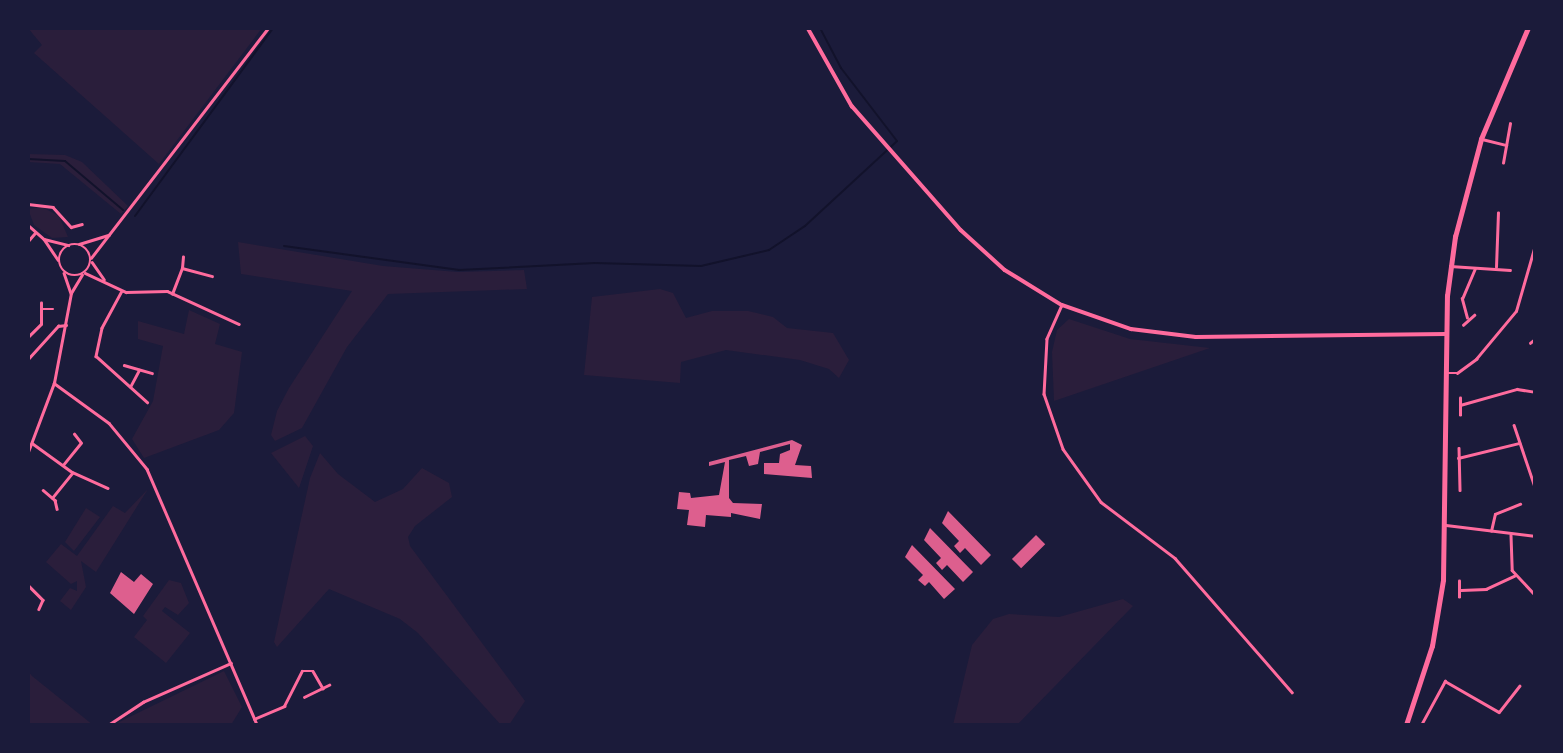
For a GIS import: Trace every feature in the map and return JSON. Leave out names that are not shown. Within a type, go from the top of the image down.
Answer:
[{"type":"main road","points":[[1406,725],[1432,646],[1443,580],[1446,526],[1446,334],[1450,265],[1481,139],[1528,28]]},
{"type":"street","points":[[28,452],[54,383],[71,293],[91,259],[113,234],[268,28]]},
{"type":"street","points":[[808,28],[842,91],[884,145],[982,251],[1062,305],[1131,329],[1184,336],[1446,334]]},
{"type":"street","points":[[1503,163],[1510,124]]},
{"type":"street","points":[[1481,139],[1506,145]]},
{"type":"street","points":[[28,204],[53,207],[71,227],[82,224]]},
{"type":"street","points":[[1496,267],[1498,213]]},
{"type":"street","points":[[28,225],[44,239],[69,246],[113,234]]},
{"type":"street","points":[[28,241],[35,233]]},
{"type":"street","points":[[44,239],[59,262],[71,293]]},
{"type":"street","points":[[79,245],[104,279]]},
{"type":"street","points":[[1446,373],[1457,373],[1476,359],[1516,310],[1535,245]]},
{"type":"street","points":[[59,262],[69,246]]},
{"type":"street","points":[[172,294],[182,268],[183,257]]},
{"type":"street","points":[[1450,265],[1510,270]]},
{"type":"street","points":[[182,268],[212,276]]},
{"type":"street","points":[[1467,318],[1462,299],[1475,269]]},
{"type":"street","points":[[63,271],[104,279],[122,291],[172,294],[239,324]]},
{"type":"street","points":[[122,291],[102,328],[96,352],[102,365],[147,402]]},
{"type":"street","points":[[28,337],[39,327],[41,303]]},
{"type":"street","points":[[1062,305],[1047,339],[1044,394],[1063,449],[1101,502],[1175,558],[1292,692]]},
{"type":"street","points":[[42,309],[54,309]]},
{"type":"street","points":[[231,322],[233,314]]},
{"type":"street","points":[[1463,326],[1467,318],[1474,315]]},
{"type":"street","points":[[28,359],[58,326],[66,325]]},
{"type":"street","points":[[1530,343],[1535,339]]},
{"type":"street","points":[[124,365],[152,373]]},
{"type":"street","points":[[130,387],[139,370]]},
{"type":"street","points":[[54,383],[109,422],[147,470],[257,725]]},
{"type":"street","points":[[1460,405],[1517,389],[1535,392]]},
{"type":"street","points":[[1460,398],[1460,415]]},
{"type":"street","points":[[1514,425],[1535,487]]},
{"type":"street","points":[[63,465],[81,443],[74,434]]},
{"type":"street","points":[[32,443],[72,472],[108,488]]},
{"type":"street","points":[[1458,458],[1520,443]]},
{"type":"street","points":[[1459,448],[1460,490]]},
{"type":"street","points":[[52,498],[72,472]]},
{"type":"street","points":[[43,491],[52,498],[57,509]]},
{"type":"street","points":[[1491,531],[1495,514],[1520,504]]},
{"type":"street","points":[[1446,526],[1535,536]]},
{"type":"street","points":[[1511,534],[1509,559],[1514,576],[1535,595]]},
{"type":"street","points":[[1461,590],[1486,589],[1514,576]]},
{"type":"street","points":[[1459,581],[1459,597]]},
{"type":"street","points":[[28,585],[43,600],[39,609]]},
{"type":"street","points":[[108,725],[143,702],[231,663]]},
{"type":"street","points":[[254,719],[284,706],[304,670],[313,671],[323,688]]},
{"type":"street","points":[[1421,725],[1445,681],[1499,712],[1519,686]]},
{"type":"street","points":[[304,697],[329,685]]},
{"type":"shaded area","points":[[28,28],[262,28],[159,164],[34,53],[42,45]]},
{"type":"shaded area","points":[[28,154],[65,155],[82,162],[128,206],[121,214],[60,164],[28,162]]},
{"type":"shaded area","points":[[42,207],[59,216],[68,237],[52,238],[34,225],[28,209]]},
{"type":"shaded area","points":[[238,242],[383,266],[458,272],[524,270],[527,289],[388,294],[347,347],[302,428],[275,441],[271,435],[277,411],[352,291],[241,274]]},
{"type":"shaded area","points":[[660,289],[673,293],[686,318],[712,311],[748,311],[773,317],[787,328],[833,333],[849,360],[839,378],[829,369],[800,360],[726,350],[681,362],[680,383],[584,375],[592,297]]},
{"type":"shaded area","points":[[189,310],[220,324],[215,344],[242,352],[234,413],[219,430],[144,458],[132,439],[153,401],[163,346],[138,339],[138,321],[184,334]]},
{"type":"shaded area","points":[[1069,319],[1130,339],[1210,348],[1054,401],[1052,352],[1057,330]]},
{"type":"shaded area","points":[[305,436],[313,446],[299,488],[271,453]]},
{"type":"shaded area","points":[[320,453],[338,474],[375,502],[403,489],[422,468],[449,483],[452,497],[415,526],[408,537],[410,546],[525,701],[509,725],[501,725],[418,633],[400,619],[329,589],[277,647],[274,642],[310,478]]},
{"type":"shaded area","points":[[148,489],[96,572],[81,561],[86,587],[71,610],[60,601],[70,588],[77,591],[77,581],[71,584],[46,562],[61,544],[77,556],[113,506],[125,513]]},
{"type":"shaded area","points":[[86,508],[100,517],[74,551],[65,542]]},
{"type":"shaded area","points":[[169,580],[181,583],[189,603],[178,615],[165,607],[162,611],[190,633],[166,663],[134,637],[147,620],[143,616]]},
{"type":"shaded area","points":[[1123,599],[1133,606],[1017,725],[953,725],[972,645],[993,619],[1009,614],[1059,617]]},
{"type":"shaded area","points":[[28,671],[32,676],[93,725],[28,725]]},
{"type":"shaded area","points":[[224,671],[242,707],[231,725],[113,725]]},
{"type":"building","points":[[792,440],[802,445],[795,465],[811,466],[812,478],[764,474],[764,463],[779,463],[780,454],[790,450],[790,444],[760,452],[758,464],[749,466],[746,456],[729,460],[729,498],[733,503],[762,504],[760,519],[731,513],[731,517],[706,515],[705,527],[687,525],[689,510],[677,509],[679,492],[690,493],[691,498],[719,495],[725,462],[709,466],[709,462]]},
{"type":"building","points":[[948,511],[991,555],[981,565],[965,548],[960,553],[954,546],[959,541],[942,523]]},
{"type":"building","points":[[930,528],[973,572],[963,582],[947,565],[942,570],[936,563],[941,558],[924,540]]},
{"type":"building","points":[[1036,535],[1045,544],[1021,568],[1012,559]]},
{"type":"building","points":[[912,545],[955,589],[944,599],[929,582],[925,586],[918,580],[923,575],[905,557]]},
{"type":"building","points":[[121,572],[134,582],[141,574],[153,584],[134,614],[110,593]]},
{"type":"waterway","points":[[135,216],[273,28]]},
{"type":"waterway","points":[[284,246],[459,270],[595,263],[701,266],[769,250],[805,226],[897,141],[841,68],[820,28]]},
{"type":"waterway","points":[[28,159],[65,161],[123,210]]}]
